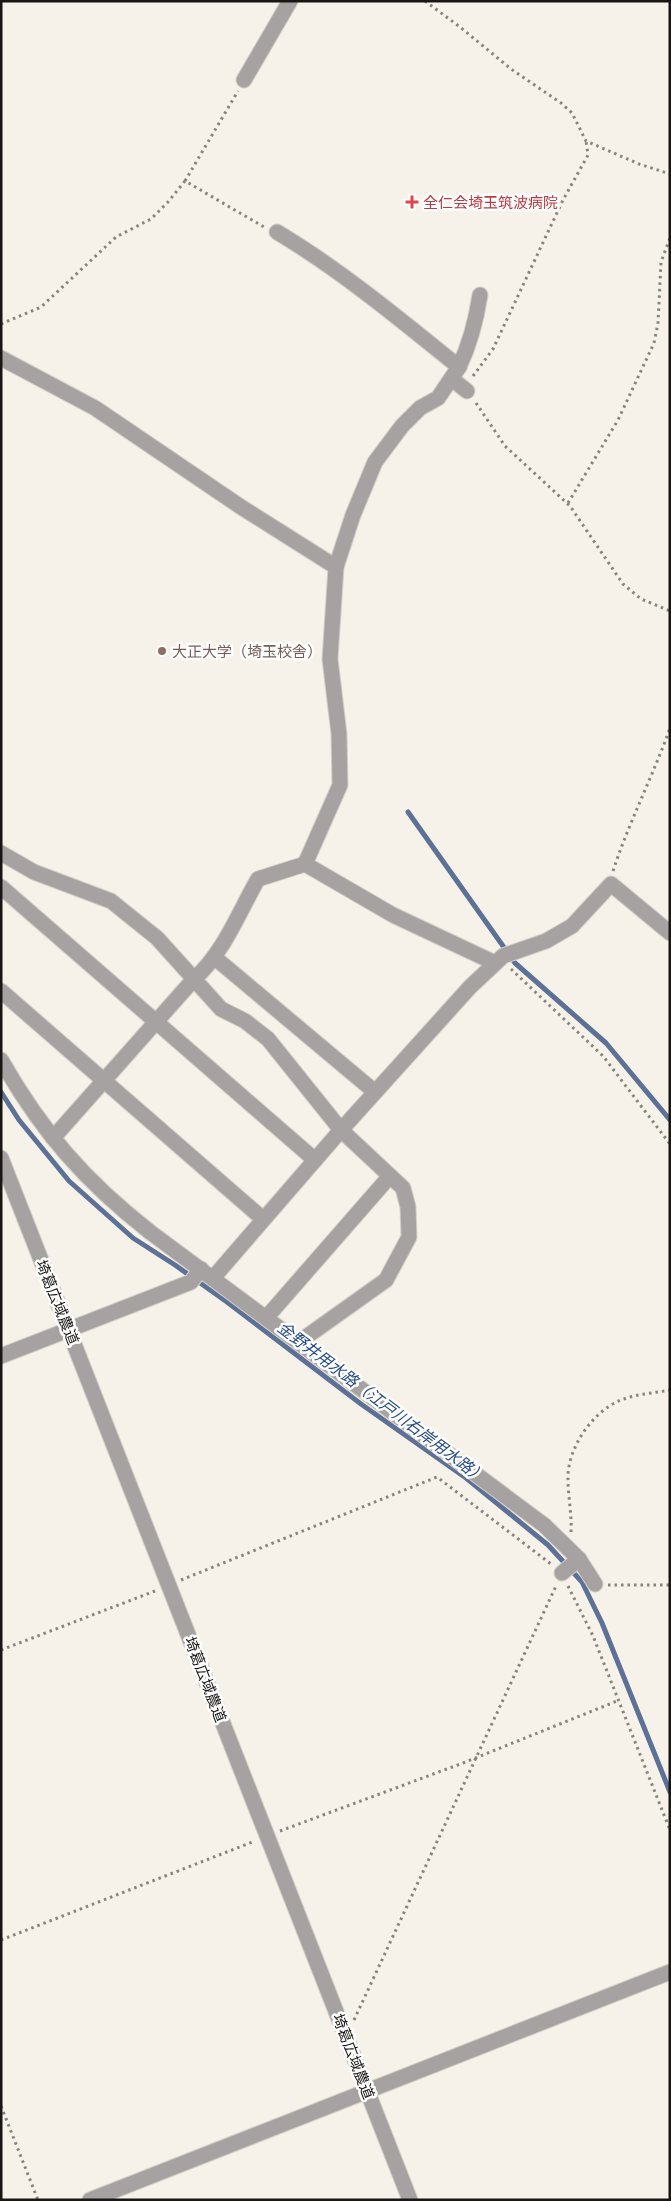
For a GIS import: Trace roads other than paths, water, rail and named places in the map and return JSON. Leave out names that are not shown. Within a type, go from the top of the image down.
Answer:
[{"type":"street","points":[[244,80],[290,1]]},
{"type":"street","points":[[277,232],[309,251],[397,316],[460,381]]},
{"type":"street","points":[[305,864],[340,785],[339,734],[330,659],[336,567],[352,515],[375,462],[402,426],[420,408],[438,398],[460,381],[477,317],[480,296]]},
{"type":"street","points":[[1,358],[95,408],[241,507],[336,567]]},
{"type":"street","points":[[1,853],[34,872],[111,902],[157,938],[221,1009],[245,1022],[268,1039],[341,1130],[404,1188],[408,1207],[408,1237],[386,1280],[299,1342]]},
{"type":"street","points":[[52,1138],[204,970],[214,957],[258,879],[305,864],[393,915],[504,957]]},
{"type":"street","points":[[1,1356],[191,1282],[207,1274],[264,1220],[341,1130],[470,987],[504,957],[546,941],[572,926],[610,884],[670,933]]},
{"type":"street","points":[[1,887],[315,1160]]},
{"type":"street","points":[[214,957],[376,1092]]},
{"type":"street","points":[[1,991],[264,1220]]},
{"type":"street","points":[[1,1060],[38,1121],[91,1182],[120,1208],[544,1526],[579,1559],[595,1584]]},
{"type":"street","name":"埼葛広域農道","points":[[1,1158],[410,2200]]},
{"type":"street","points":[[266,1318],[390,1176]]},
{"type":"street","points":[[562,1573],[579,1559]]},
{"type":"street","points":[[90,2200],[670,1972]]},
{"type":"waterway","points":[[408,812],[515,963],[606,1043],[670,1120]]},
{"type":"waterway","name":"金野井用水路（江戸川右岸用水路）","points":[[1,1092],[19,1120],[69,1181],[133,1238],[227,1302],[361,1404],[466,1478],[548,1545],[582,1582],[602,1623],[670,1792]]},
{"type":"place","name":"全仁会埼玉筑波病院","points":[[412,202]]},
{"type":"place","name":"大正大学（埼玉校舎）","points":[[162,651]]}]
